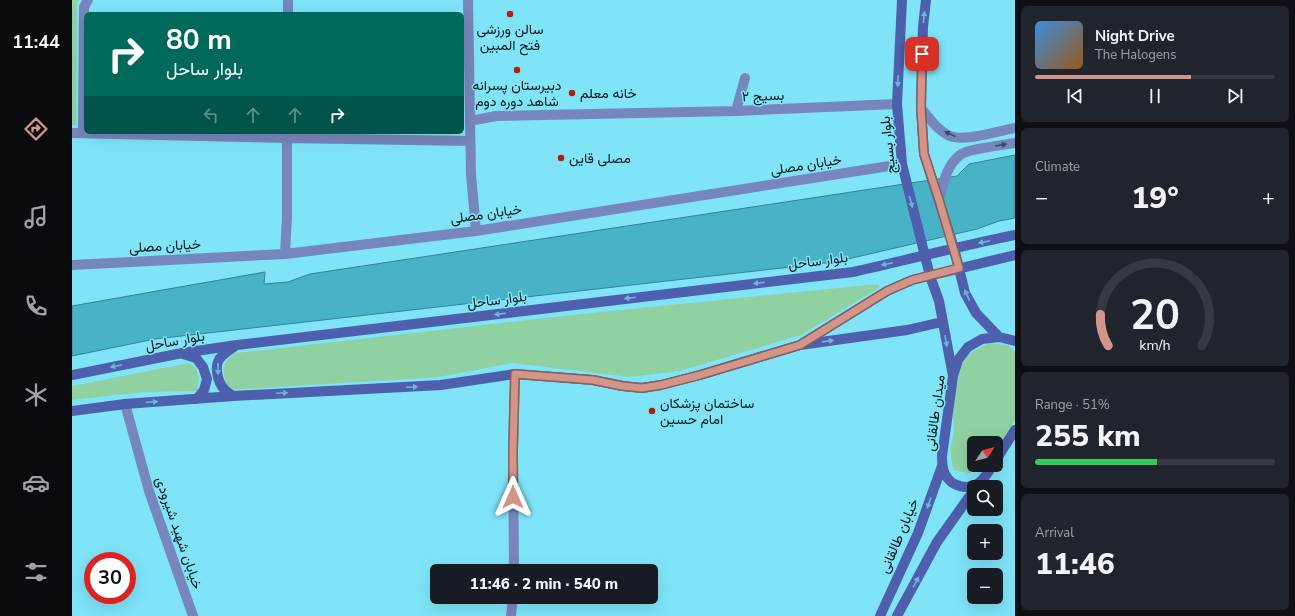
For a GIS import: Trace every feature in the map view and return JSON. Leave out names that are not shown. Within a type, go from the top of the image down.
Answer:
[{"type":"main road","name":"بلوار بسیج","points":[[902,0],[897,104],[902,164],[930,276],[939,301],[953,376]]},
{"type":"main road","points":[[926,0],[923,27],[921,108],[924,154],[954,248],[965,293],[976,313],[999,337]]},
{"type":"main road","name":"بلوار ساحل","points":[[72,375],[182,353],[237,345],[853,272],[1015,235]]},
{"type":"main road","points":[[800,345],[887,291],[912,280],[1015,255]]},
{"type":"main road","points":[[72,411],[125,404],[233,396],[441,385],[515,374],[593,380],[622,386],[642,388],[661,385],[700,375],[800,345],[906,330],[942,322]]},
{"type":"main road","name":"میدان طالقانی","points":[[967,487],[961,487],[952,483],[945,475],[942,466],[953,376],[958,360],[968,347],[982,339],[999,337],[1015,341]]},
{"type":"main road","points":[[233,396],[224,389],[220,382],[217,372],[217,365],[221,356],[237,345]]},
{"type":"main road","points":[[182,353],[196,358],[204,367],[207,378],[204,390],[197,399]]},
{"type":"main road","points":[[1003,449],[1015,430]]},
{"type":"main road","name":"خیابان طالقانی","points":[[880,616],[918,532],[942,466]]},
{"type":"main road","points":[[897,616],[937,542],[967,501]]},
{"type":"street","points":[[84,12],[84,7],[88,0]]},
{"type":"street","points":[[288,0],[288,12]]},
{"type":"street","points":[[468,0],[466,88],[470,121],[471,174],[476,231]]},
{"type":"street","points":[[736,111],[745,78]]},
{"type":"street","name":"بسیج ۲","points":[[470,121],[496,116],[736,111],[897,104]]},
{"type":"street","points":[[72,133],[83,133],[84,108]]},
{"type":"street","points":[[921,108],[939,128],[951,136],[963,138],[972,137],[1015,128]]},
{"type":"street","points":[[185,134],[287,135],[470,141]]},
{"type":"street","points":[[285,254],[287,217],[287,135]]},
{"type":"street","points":[[972,137],[968,142],[970,149],[973,150]]},
{"type":"street","points":[[939,200],[949,167],[961,154],[973,150],[1015,143]]},
{"type":"street","name":"خیابان مصلی","points":[[72,265],[285,254],[476,231],[902,164]]},
{"type":"street","points":[[514,564],[513,450],[515,374]]},
{"type":"street","name":"خیابان شهید شیرودی","points":[[125,404],[149,491],[193,616]]},
{"type":"street","points":[[511,616],[512,604]]},
{"type":"green space","points":[[72,0],[79,0],[77,3],[76,125],[72,125]]},
{"type":"green space","points":[[878,284],[880,287],[801,335],[680,371],[630,377],[512,363],[439,377],[231,390],[226,383],[224,375],[224,367],[226,363],[230,357],[236,353],[581,314]]},
{"type":"green space","points":[[989,343],[1007,345],[1015,351],[1015,420],[1003,442],[1003,436],[967,436],[967,472],[971,472],[970,473],[953,470],[950,450],[954,431],[953,413],[956,389],[962,364],[972,352]]},
{"type":"green space","points":[[188,363],[196,368],[199,378],[197,391],[144,392],[72,400],[72,386]]},
{"type":"water","points":[[1015,155],[1015,218],[999,221],[977,229],[835,262],[155,339],[72,356],[72,306],[265,272],[264,284],[288,282],[310,274],[957,176],[969,164]]},
{"type":"place","name":"سالن ورزشی فتح المبین","points":[[510,14]]},
{"type":"place","name":"دبیرستان پسرانه شاهد دوره دوم","points":[[517,70]]},
{"type":"place","name":"خانه معلم","points":[[572,93]]},
{"type":"place","name":"مصلی قاین","points":[[561,158]]},
{"type":"place","name":"ساختمان پزشکان امام حسین","points":[[652,411]]},
{"type":"route","points":[[513,497],[515,374],[593,380],[622,386],[642,388],[661,385],[800,345],[887,291],[912,280],[959,268],[924,154],[921,108],[922,54]]}]
